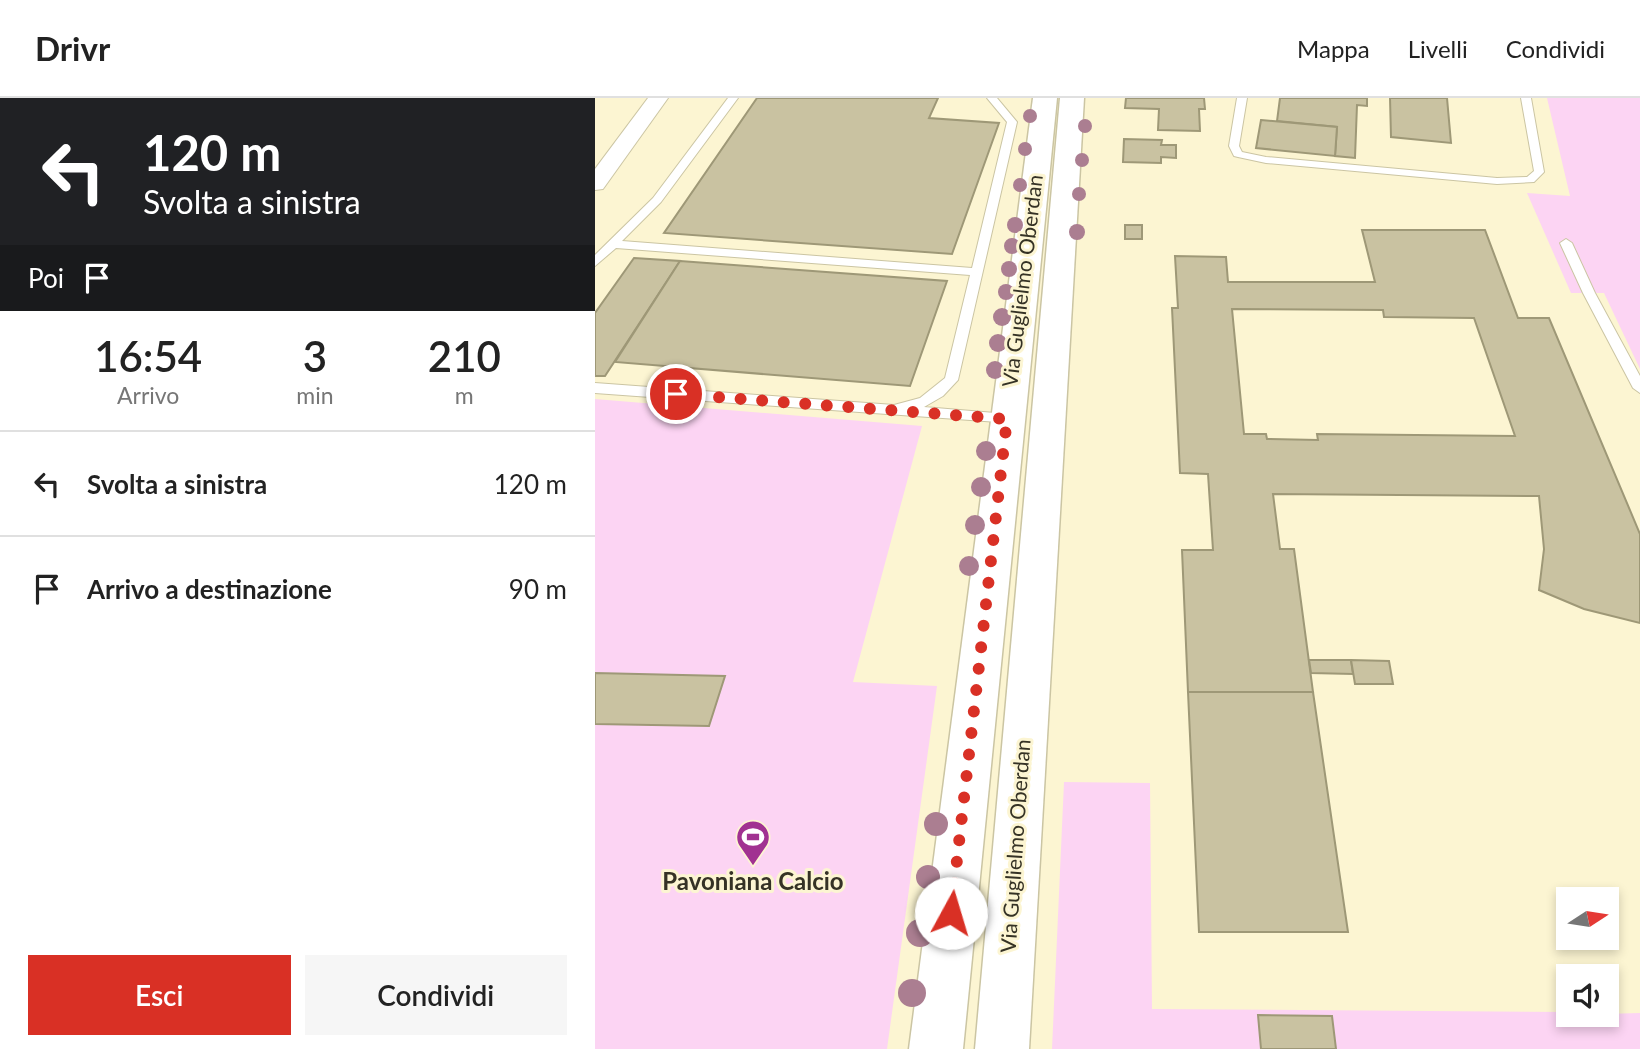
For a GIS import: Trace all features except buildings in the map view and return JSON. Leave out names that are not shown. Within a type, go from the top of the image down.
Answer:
[{"type":"main road","name":"Via Guglielmo Oberdan","points":[[936,1049],[1045,98]]},
{"type":"main road","name":"Via Guglielmo Oberdan","points":[[1002,1049],[1072,98]]},
{"type":"street","points":[[595,184],[657,98]]},
{"type":"lane","points":[[596,263],[657,200],[733,98]]},
{"type":"lane","points":[[894,410],[920,405],[938,394],[951,380],[1012,122],[992,98]]},
{"type":"lane","points":[[1242,98],[1234,146],[1238,154],[1266,160],[1497,181],[1529,180],[1539,172],[1526,98]]},
{"type":"lane","points":[[1566,243],[1589,293],[1640,388]]},
{"type":"lane","points":[[613,244],[977,272]]},
{"type":"lane","points":[[595,388],[1007,419]]},
{"type":"shaded area","points":[[1547,98],[1640,98],[1640,369],[1604,293],[1571,293],[1527,193],[1570,196]]},
{"type":"shaded area","name":"Pavoniana Calcio","points":[[595,399],[922,426],[853,682],[937,686],[887,1049],[595,1049]]},
{"type":"shaded area","points":[[1064,782],[1150,783],[1152,1009],[1556,1012],[1556,1027],[1619,1027],[1619,1014],[1640,1013],[1640,1049],[1052,1049]]},
{"type":"place","name":"Pavoniana Calcio","points":[[753,867]]},
{"type":"route","points":[[676,394],[1007,419],[951,913]]}]
